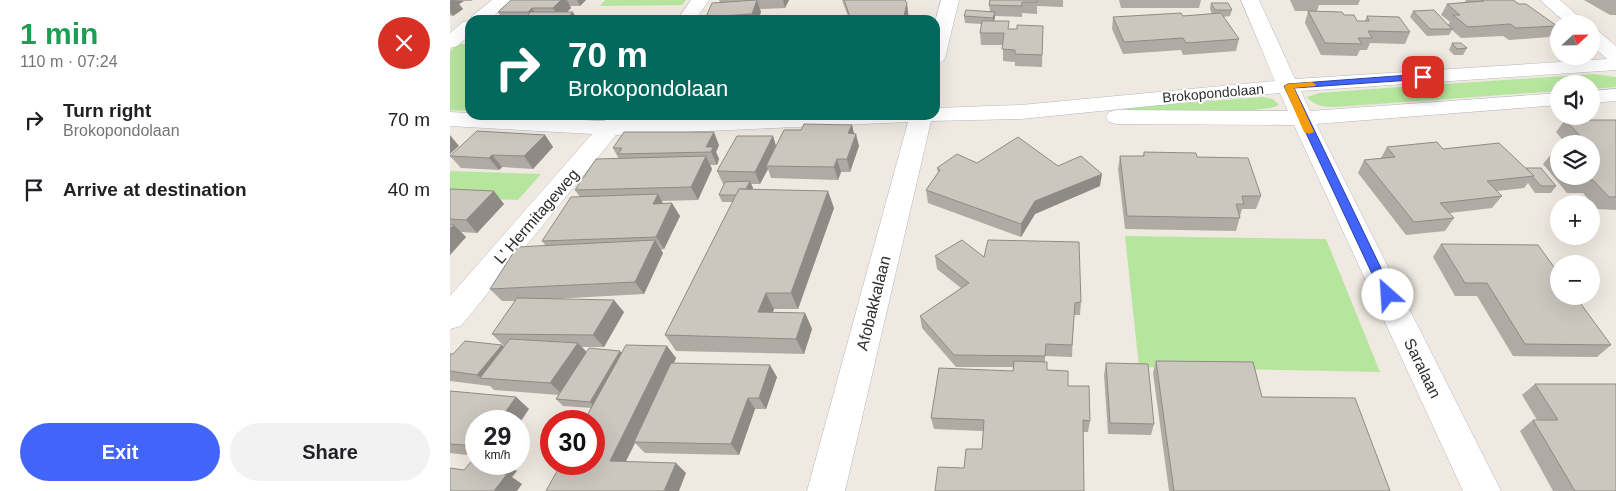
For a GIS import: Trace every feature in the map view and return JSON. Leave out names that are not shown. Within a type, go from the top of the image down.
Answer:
[{"type":"street","points":[[484,15],[503,0]]},
{"type":"street","points":[[690,15],[700,0]]},
{"type":"street","points":[[940,39],[950,0]]},
{"type":"street","name":"Saralaan","points":[[1250,0],[1302,118],[1482,491]]},
{"type":"street","points":[[1549,0],[1567,15]]},
{"type":"street","points":[[450,42],[465,30]]},
{"type":"street","points":[[1600,43],[1616,56]]},
{"type":"street","name":"Brokopondolaan","points":[[940,115],[1021,112],[1288,86],[1616,64]]},
{"type":"street","points":[[1600,96],[1616,95]]},
{"type":"street","name":"Brokopondolaan","points":[[1021,112],[1105,117],[1302,118],[1550,100]]},
{"type":"street","points":[[450,119],[465,119]]},
{"type":"street","points":[[534,120],[668,120]]},
{"type":"street","name":"Afobakkalaan","points":[[826,491],[921,120]]},
{"type":"street","name":"L' Hermitageweg","points":[[450,317],[617,121]]},
{"type":"green space","points":[[605,0],[686,0],[682,5],[600,6]]},
{"type":"green space","points":[[458,44],[465,44],[465,111],[450,110],[450,51]]},
{"type":"green space","points":[[1594,74],[1616,77],[1616,87],[1600,88],[1600,75],[1580,75]]},
{"type":"green space","points":[[1550,77],[1550,92],[1336,107],[1316,104],[1307,97],[1319,93]]},
{"type":"green space","points":[[1262,97],[1273,99],[1279,105],[1253,110],[1231,111],[1128,110],[1125,108]]},
{"type":"green space","points":[[450,171],[541,174],[518,200],[450,197]]},
{"type":"green space","points":[[1125,236],[1326,239],[1380,372],[1139,367]]},
{"type":"building","points":[[511,0],[561,0],[553,8],[532,8],[528,12],[498,12]]},
{"type":"building","points":[[757,0],[752,14],[707,15],[712,3]]},
{"type":"building","points":[[844,0],[905,0],[907,3],[904,15],[849,15]]},
{"type":"building","points":[[990,0],[1037,0],[1037,2],[1022,2],[1022,6],[989,5]]},
{"type":"building","points":[[1482,0],[1513,0],[1519,4],[1526,4],[1550,21],[1550,26],[1516,28],[1510,24],[1468,27],[1453,15],[1460,15],[1447,4],[1484,1]]},
{"type":"building","points":[[1211,3],[1228,3],[1232,10],[1215,10]]},
{"type":"building","points":[[966,10],[995,12],[993,18],[964,16]]},
{"type":"building","points":[[1434,10],[1452,29],[1430,29],[1413,11]]},
{"type":"building","points":[[1308,11],[1342,12],[1344,15],[1354,15],[1357,21],[1369,21],[1367,16],[1399,17],[1410,32],[1368,31],[1372,38],[1358,38],[1362,44],[1325,43]]},
{"type":"building","points":[[531,12],[573,12],[570,15],[528,15]]},
{"type":"building","points":[[1181,13],[1183,16],[1221,13],[1239,39],[1186,43],[1183,38],[1124,42],[1113,17]]},
{"type":"building","points":[[982,21],[1009,21],[1008,29],[1017,29],[1017,25],[1043,26],[1042,55],[1015,54],[1015,50],[1002,49],[1004,33],[980,33]]},
{"type":"building","points":[[1452,43],[1461,43],[1467,48],[1457,49]]},
{"type":"building","points":[[1600,120],[1616,120],[1616,197],[1609,197],[1598,185],[1600,185],[1600,135],[1579,135],[1570,125],[1600,125]]},
{"type":"building","points":[[804,124],[852,125],[848,133],[856,134],[847,159],[837,159],[834,167],[766,166],[784,130],[801,130]]},
{"type":"building","points":[[477,131],[545,135],[524,156],[492,155],[489,158],[450,156]]},
{"type":"building","points":[[624,132],[714,132],[706,147],[713,147],[711,152],[618,154],[622,148],[613,148]]},
{"type":"building","points":[[737,136],[773,136],[755,172],[717,171]]},
{"type":"building","points":[[1018,137],[1058,166],[1081,156],[1102,174],[1035,201],[1021,224],[926,190],[940,170],[937,168],[957,154],[977,163]]},
{"type":"building","points":[[1437,142],[1443,149],[1499,143],[1534,176],[1487,181],[1502,196],[1440,203],[1454,218],[1414,222],[1364,160],[1395,157],[1387,147]]},
{"type":"building","points":[[1144,152],[1196,153],[1197,157],[1248,158],[1261,196],[1242,196],[1244,204],[1236,204],[1240,218],[1127,216],[1120,156],[1144,156]]},
{"type":"building","points":[[706,156],[691,187],[575,190],[596,159]]},
{"type":"building","points":[[1526,168],[1541,168],[1550,179],[1550,185],[1556,186],[1541,186],[1532,176],[1534,176]]},
{"type":"building","points":[[750,181],[746,189],[739,189],[737,195],[719,195],[725,182]]},
{"type":"building","points":[[450,189],[494,191],[466,220],[450,219]]},
{"type":"building","points":[[739,189],[828,191],[791,293],[766,293],[758,312],[805,313],[796,339],[665,335]]},
{"type":"building","points":[[658,194],[653,204],[672,203],[656,237],[542,241],[571,197]]},
{"type":"building","points":[[655,240],[635,282],[490,289],[517,247]]},
{"type":"building","points":[[962,240],[984,257],[988,240],[1079,242],[1081,302],[1075,303],[1072,345],[1046,344],[1045,356],[954,355],[920,316],[969,283],[935,256]]},
{"type":"building","points":[[1441,244],[1538,245],[1550,262],[1550,305],[1582,305],[1611,345],[1525,344],[1487,283],[1465,283]]},
{"type":"building","points":[[517,298],[614,300],[593,335],[492,334]]},
{"type":"building","points":[[510,339],[578,343],[550,383],[480,378]]},
{"type":"building","points":[[465,341],[502,345],[477,375],[450,371],[450,354],[453,354]]},
{"type":"building","points":[[626,345],[667,346],[610,461],[676,463],[664,491],[546,491],[555,475],[605,475],[605,410],[590,410]]},
{"type":"building","points":[[589,348],[620,351],[590,402],[556,399]]},
{"type":"building","points":[[1014,361],[1047,362],[1047,370],[1068,371],[1068,386],[1089,386],[1090,421],[1083,420],[1084,491],[935,491],[938,467],[964,468],[966,449],[982,449],[984,420],[931,418],[939,368],[1013,371]]},
{"type":"building","points":[[1156,361],[1253,362],[1262,397],[1355,398],[1390,491],[1174,491]]},
{"type":"building","points":[[671,363],[770,365],[759,398],[748,398],[731,444],[634,442]]},
{"type":"building","points":[[1106,363],[1148,364],[1154,424],[1110,423]]},
{"type":"building","points":[[1535,384],[1616,384],[1616,491],[1575,491],[1533,420],[1558,420]]},
{"type":"building","points":[[450,391],[516,397],[507,410],[465,410],[465,445],[450,444]]},
{"type":"building","points":[[450,468],[465,469],[465,475],[506,475],[494,491],[450,491]]},
{"type":"slow traffic","points":[[1309,132],[1288,86],[1312,85]]},
{"type":"route","points":[[1388,295],[1288,86],[1423,77]]}]
